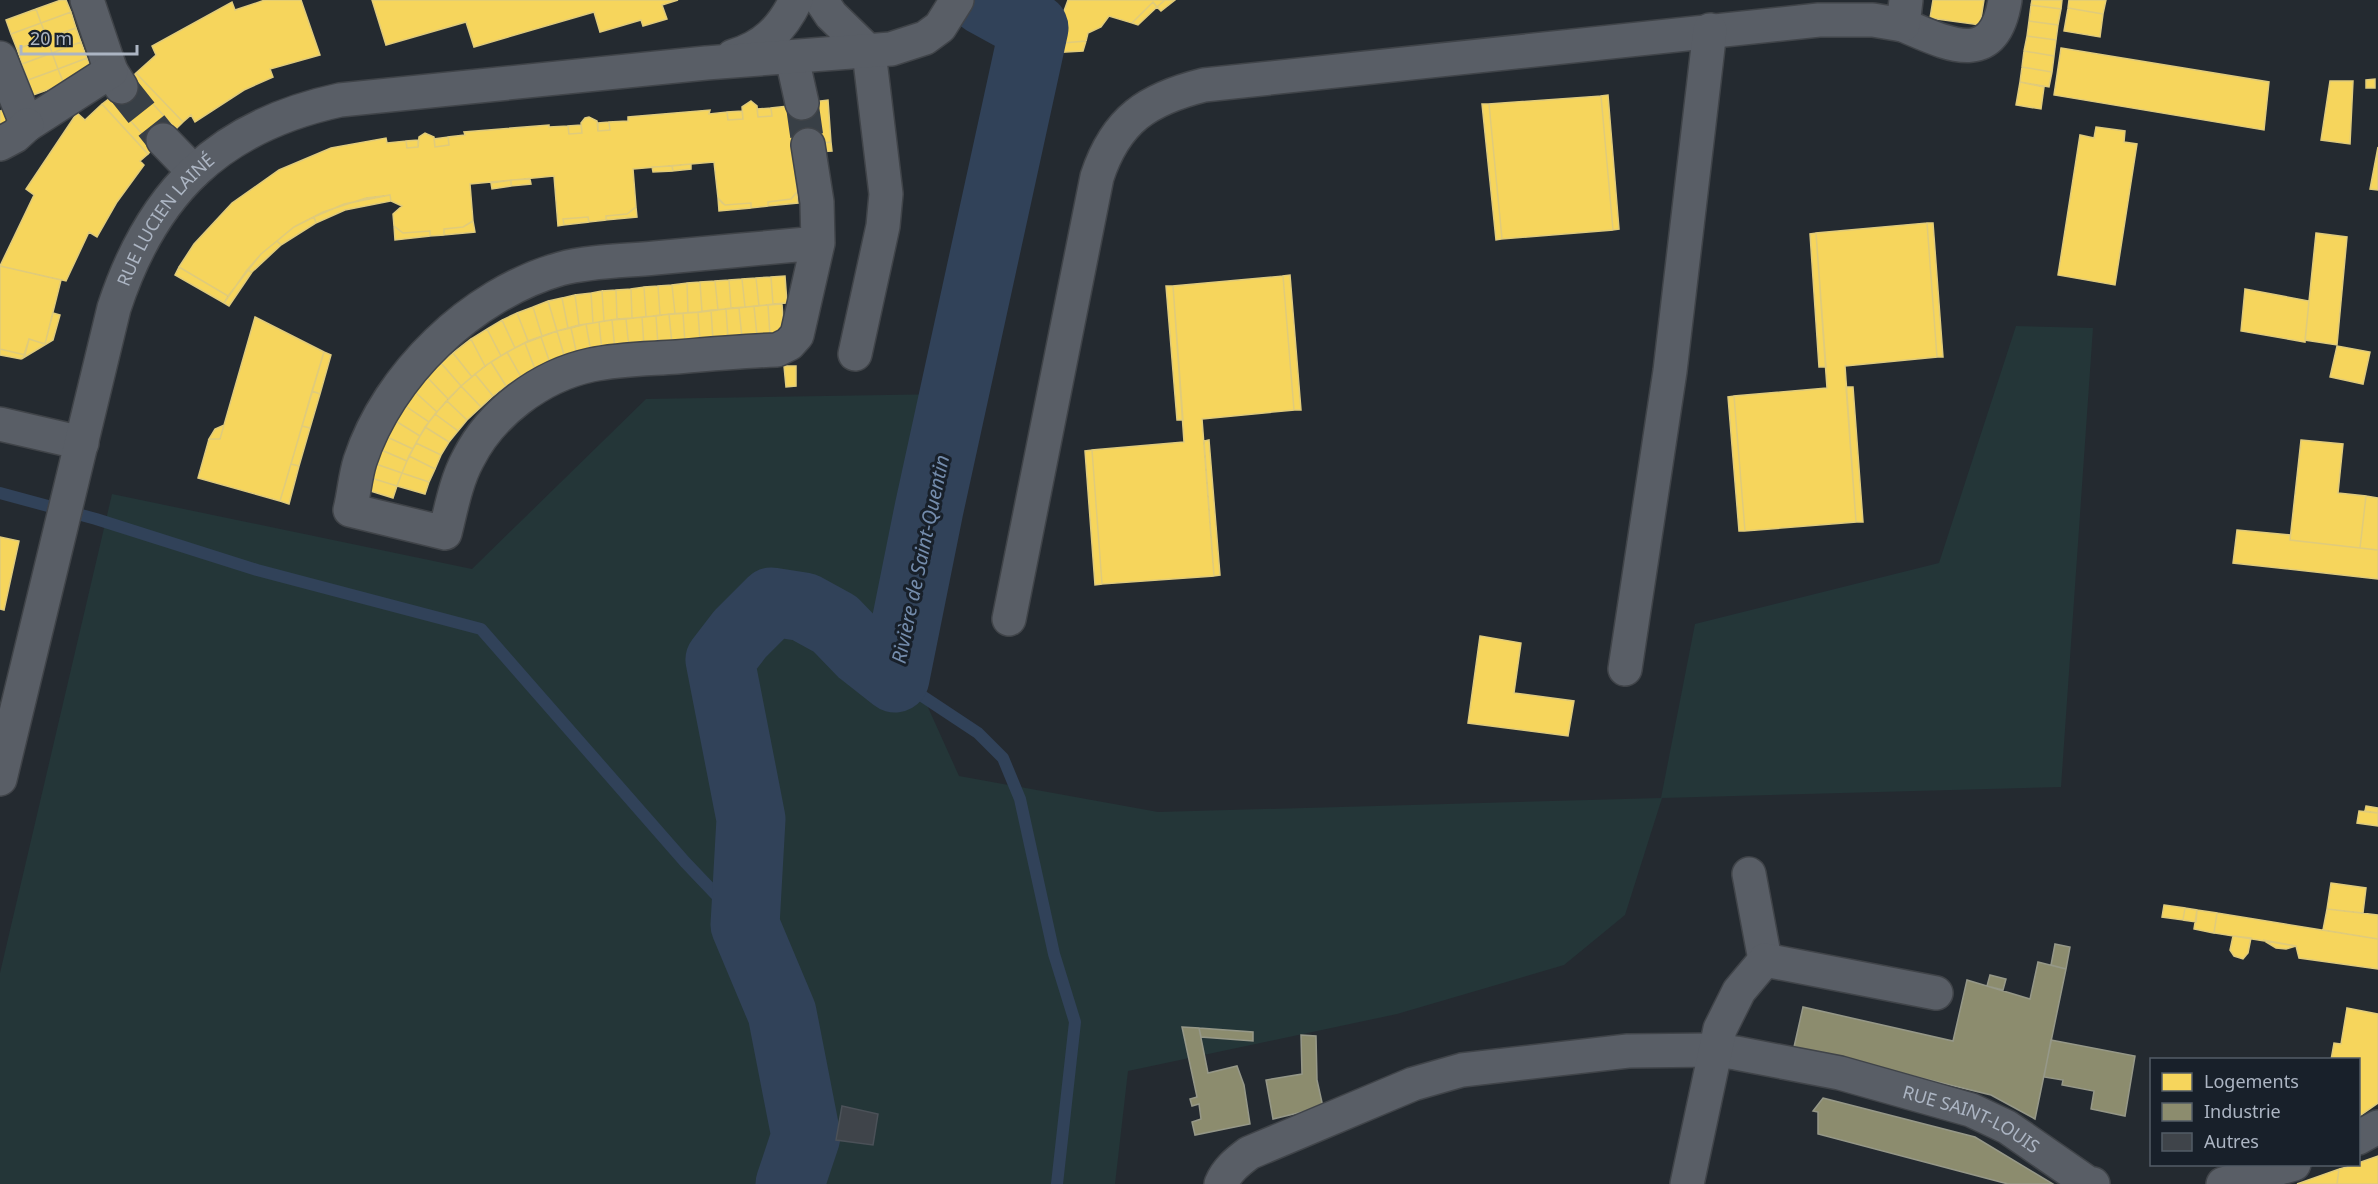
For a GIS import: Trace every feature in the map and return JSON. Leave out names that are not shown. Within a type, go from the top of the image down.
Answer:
[{"type":"street","points":[[0,144],[15,136],[27,125],[116,79],[87,0]]},
{"type":"street","name":"RUE LUCIEN LAINÉ","points":[[706,63],[747,52],[764,44],[777,31],[796,0]]},
{"type":"street","points":[[821,0],[831,15],[870,52],[886,194],[886,209],[855,354]]},
{"type":"street","points":[[1009,619],[1097,177],[1103,159],[1113,141],[1126,123],[1141,110],[1159,99],[1204,85],[1710,30],[1844,18],[1873,20],[1904,13],[1954,45],[1970,46],[1984,42],[1994,34],[2001,21],[2005,0]]},
{"type":"street","name":"RUE LUCIEN LAINÉ","points":[[0,779],[114,308],[131,262],[156,217],[173,194],[194,172],[225,146],[262,125],[294,112],[339,100],[706,63],[891,49],[925,38],[940,27],[954,5]]},
{"type":"street","points":[[1625,669],[1670,371],[1710,30]]},
{"type":"street","points":[[0,58],[27,125]]},
{"type":"street","points":[[792,58],[802,103]]},
{"type":"street","points":[[163,140],[194,172]]},
{"type":"street","points":[[808,145],[817,202],[818,243],[797,335],[789,344],[777,350],[591,365],[569,371],[545,383],[520,398],[481,438],[467,460],[445,533],[350,510],[360,462],[386,404],[400,383],[451,330],[492,300],[537,278],[581,265],[818,243]]},
{"type":"street","points":[[0,424],[82,443]]},
{"type":"street","points":[[1749,874],[1765,960]]},
{"type":"street","points":[[1765,960],[1936,993]]},
{"type":"street","points":[[1687,1184],[1714,1050],[1727,1011],[1738,991],[1765,960]]},
{"type":"street","name":"RUE SAINT-LOUIS","points":[[1221,1184],[1234,1164],[1266,1144],[1413,1084],[1454,1072],[1628,1051],[1714,1050],[1840,1072],[1971,1110],[1988,1117],[2088,1184],[2093,1184]]},
{"type":"street","points":[[2360,1137],[2378,1127]]},
{"type":"street","points":[[2223,1184],[2287,1166]]},
{"type":"shaded area","points":[[2016,326],[2093,328],[2061,787],[1662,798],[1625,915],[1564,965],[1397,1014],[1128,1071],[1115,1184],[0,1184],[0,973],[112,494],[472,569],[646,399],[949,394],[903,652],[959,776],[1158,812],[1661,798],[1695,624],[1939,563]]},
{"type":"building: Logements","points":[[66,0],[71,12],[41,23],[36,9]]},
{"type":"building: Logements","points":[[265,0],[301,0],[320,55],[270,69],[273,77],[244,90],[195,122],[191,115],[183,122],[136,73],[156,55],[152,46],[232,2],[235,10]]},
{"type":"building: Logements","points":[[372,0],[678,0],[662,5],[667,19],[643,26],[641,20],[600,32],[594,12],[474,47],[466,22],[386,45]]},
{"type":"building: Logements","points":[[1068,0],[1165,0],[1157,7],[1153,2],[1132,23],[1109,16],[1101,27],[1088,33],[1086,41],[1052,44]]},
{"type":"building: Logements","points":[[1165,0],[1175,0],[1161,11],[1157,7]]},
{"type":"building: Logements","points":[[1933,0],[1984,0],[1980,25],[1930,18]]},
{"type":"building: Logements","points":[[2032,0],[2062,0],[2061,9],[2031,5]]},
{"type":"building: Logements","points":[[2069,0],[2106,0],[2103,14],[2068,8]]},
{"type":"building: Logements","points":[[1153,2],[1157,7],[1138,25],[1132,23]]},
{"type":"building: Logements","points":[[2031,5],[2061,9],[2058,25],[2029,21]]},
{"type":"building: Logements","points":[[2068,8],[2103,14],[2100,37],[2064,31]]},
{"type":"building: Logements","points":[[36,9],[41,23],[11,34],[6,20]]},
{"type":"building: Logements","points":[[71,12],[76,28],[47,38],[41,23]]},
{"type":"building: Logements","points":[[2029,21],[2058,25],[2056,40],[2027,36]]},
{"type":"building: Logements","points":[[41,23],[47,38],[17,49],[11,34]]},
{"type":"building: Logements","points":[[76,28],[81,42],[52,53],[47,38]]},
{"type":"building: Logements","points":[[2027,36],[2056,40],[2054,56],[2024,51]]},
{"type":"building: Logements","points":[[47,38],[52,53],[22,64],[17,49]]},
{"type":"building: Logements","points":[[1086,41],[1083,51],[1049,53],[1052,44]]},
{"type":"building: Logements","points":[[81,42],[87,58],[58,69],[52,53]]},
{"type":"building: Logements","points":[[2061,48],[2269,82],[2264,130],[2054,95]]},
{"type":"building: Logements","points":[[2024,51],[2054,56],[2052,72],[2022,67]]},
{"type":"building: Logements","points":[[52,53],[58,69],[28,80],[22,64]]},
{"type":"building: Logements","points":[[87,58],[93,73],[64,84],[58,69]]},
{"type":"building: Logements","points":[[2022,67],[2052,72],[2049,87],[2020,82]]},
{"type":"building: Logements","points":[[58,69],[64,84],[33,95],[28,80]]},
{"type":"building: Logements","points":[[136,73],[183,122],[176,129],[130,79]]},
{"type":"building: Logements","points":[[130,79],[176,129],[154,147],[110,98]]},
{"type":"building: Logements","points":[[2375,79],[2375,88],[2366,88],[2366,80]]},
{"type":"building: Logements","points":[[2330,81],[2353,81],[2350,144],[2321,140]]},
{"type":"building: Logements","points":[[2020,82],[2044,87],[2041,109],[2016,105]]},
{"type":"building: Logements","points":[[1608,95],[1619,229],[1613,230],[1601,96]]},
{"type":"building: Logements","points":[[1601,96],[1613,230],[1502,239],[1489,104]]},
{"type":"building: Logements","points":[[110,98],[154,147],[148,154],[102,104]]},
{"type":"building: Logements","points":[[828,100],[831,142],[793,147],[788,105]]},
{"type":"building: Logements","points":[[751,101],[757,106],[758,117],[772,116],[771,108],[788,106],[797,192],[791,199],[768,202],[768,206],[751,208],[751,203],[725,205],[718,198],[714,162],[633,169],[636,207],[627,214],[606,216],[606,220],[589,222],[588,217],[563,219],[564,225],[558,226],[554,176],[470,184],[473,221],[463,227],[444,229],[444,235],[430,236],[430,231],[403,233],[394,226],[393,214],[402,206],[391,201],[390,195],[366,198],[323,212],[294,227],[261,254],[228,296],[179,267],[194,244],[232,203],[279,170],[331,148],[386,138],[387,143],[406,141],[407,148],[418,147],[419,137],[425,133],[434,137],[435,147],[449,145],[448,137],[465,135],[464,132],[549,125],[549,127],[568,126],[569,134],[582,133],[581,123],[589,117],[597,121],[598,131],[610,130],[609,122],[628,121],[628,117],[710,110],[709,114],[727,112],[728,120],[743,119],[742,107]]},
{"type":"building: Logements","points":[[102,104],[148,154],[140,161],[144,165],[117,202],[97,237],[89,232],[66,281],[0,266],[34,195],[26,189],[77,113],[85,120]]},
{"type":"building: Logements","points":[[1482,104],[1489,104],[1502,239],[1496,240]]},
{"type":"building: Logements","points":[[771,108],[772,116],[758,117],[757,109]]},
{"type":"building: Logements","points":[[5,109],[12,126],[0,131],[0,111]]},
{"type":"building: Logements","points":[[742,111],[743,119],[728,120],[727,112]]},
{"type":"building: Logements","points":[[609,122],[610,130],[598,131],[598,123]]},
{"type":"building: Logements","points":[[581,125],[582,133],[569,134],[568,126]]},
{"type":"building: Logements","points":[[2096,127],[2125,131],[2124,142],[2137,144],[2115,285],[2058,275],[2080,135],[2094,138]]},
{"type":"building: Logements","points":[[448,137],[449,145],[435,147],[434,139]]},
{"type":"building: Logements","points":[[418,140],[418,147],[407,148],[406,141]]},
{"type":"building: Logements","points":[[831,142],[832,151],[816,152],[816,144]]},
{"type":"building: Logements","points":[[2378,147],[2378,190],[2370,189]]},
{"type":"building: Logements","points":[[691,164],[691,169],[673,171],[672,166]]},
{"type":"building: Logements","points":[[672,166],[673,171],[653,172],[652,167]]},
{"type":"building: Logements","points":[[530,179],[531,184],[511,186],[511,180]]},
{"type":"building: Logements","points":[[511,180],[511,186],[492,189],[491,183]]},
{"type":"building: Logements","points":[[797,192],[798,203],[768,206],[768,202],[791,199]]},
{"type":"building: Logements","points":[[390,195],[391,201],[345,210],[316,223],[314,217],[344,204]]},
{"type":"building: Logements","points":[[718,198],[725,205],[751,203],[751,208],[719,211]]},
{"type":"building: Logements","points":[[636,207],[637,217],[606,220],[606,216],[627,214]]},
{"type":"building: Logements","points":[[314,217],[316,223],[281,245],[277,241],[294,227]]},
{"type":"building: Logements","points":[[588,217],[589,222],[564,225],[563,219]]},
{"type":"building: Logements","points":[[473,221],[475,232],[444,235],[444,229],[463,227]]},
{"type":"building: Logements","points":[[1927,223],[1933,223],[1943,357],[1937,357]]},
{"type":"building: Logements","points":[[1927,223],[1937,357],[1845,366],[1856,522],[1745,531],[1734,396],[1827,388],[1816,233]]},
{"type":"building: Logements","points":[[394,226],[403,233],[430,231],[430,236],[395,240]]},
{"type":"building: Logements","points":[[1816,233],[1826,367],[1819,367],[1810,234]]},
{"type":"building: Logements","points":[[2316,233],[2347,237],[2337,345],[2305,340]]},
{"type":"building: Logements","points":[[277,241],[281,245],[252,272],[247,270],[261,254]]},
{"type":"building: Logements","points":[[0,266],[61,280],[45,344],[29,339],[25,355],[0,349]]},
{"type":"building: Logements","points":[[179,267],[228,296],[224,303],[175,275]]},
{"type":"building: Logements","points":[[247,270],[252,272],[229,306],[224,303]]},
{"type":"building: Logements","points":[[1290,275],[1301,410],[1294,410],[1283,276]]},
{"type":"building: Logements","points":[[785,276],[787,303],[773,304],[771,277]]},
{"type":"building: Logements","points":[[1283,276],[1294,410],[1202,419],[1214,576],[1102,584],[1092,450],[1184,442],[1173,286]]},
{"type":"building: Logements","points":[[771,277],[773,304],[759,306],[756,278]]},
{"type":"building: Logements","points":[[756,278],[759,306],[745,307],[742,279]]},
{"type":"building: Logements","points":[[742,279],[745,307],[731,308],[729,280]]},
{"type":"building: Logements","points":[[729,280],[731,308],[718,310],[715,281]]},
{"type":"building: Logements","points":[[715,281],[718,310],[702,312],[700,282]]},
{"type":"building: Logements","points":[[700,282],[702,312],[688,313],[687,283]]},
{"type":"building: Logements","points":[[687,283],[688,313],[675,314],[672,285]]},
{"type":"building: Logements","points":[[672,285],[675,314],[660,315],[658,286]]},
{"type":"building: Logements","points":[[658,286],[660,315],[646,317],[644,287]]},
{"type":"building: Logements","points":[[1166,286],[1173,286],[1183,420],[1177,420]]},
{"type":"building: Logements","points":[[644,287],[646,317],[632,318],[631,289]]},
{"type":"building: Logements","points":[[631,289],[632,318],[617,319],[616,290]]},
{"type":"building: Logements","points":[[2245,289],[2309,301],[2305,342],[2241,331]]},
{"type":"building: Logements","points":[[616,290],[617,319],[604,321],[602,291]]},
{"type":"building: Logements","points":[[602,291],[604,321],[593,323],[591,293]]},
{"type":"building: Logements","points":[[591,293],[593,323],[579,325],[575,295]]},
{"type":"building: Logements","points":[[575,295],[579,325],[568,328],[562,298]]},
{"type":"building: Logements","points":[[562,298],[568,328],[557,331],[548,301]]},
{"type":"building: Logements","points":[[548,301],[557,331],[542,336],[533,307]]},
{"type":"building: Logements","points":[[782,304],[784,333],[770,335],[768,305]]},
{"type":"building: Logements","points":[[768,305],[770,335],[757,336],[754,306]]},
{"type":"building: Logements","points":[[754,306],[757,336],[742,338],[739,308]]},
{"type":"building: Logements","points":[[533,307],[542,336],[528,341],[517,313]]},
{"type":"building: Logements","points":[[739,308],[742,338],[728,338],[726,309]]},
{"type":"building: Logements","points":[[726,309],[728,338],[713,340],[711,310]]},
{"type":"building: Logements","points":[[711,310],[713,340],[700,341],[698,312]]},
{"type":"building: Logements","points":[[698,312],[700,341],[685,343],[683,313]]},
{"type":"building: Logements","points":[[53,313],[60,315],[53,340],[23,358],[29,339],[45,344]]},
{"type":"building: Logements","points":[[517,313],[528,341],[515,348],[502,320]]},
{"type":"building: Logements","points":[[683,313],[685,343],[672,344],[669,314]]},
{"type":"building: Logements","points":[[669,314],[672,344],[658,345],[656,316]]},
{"type":"building: Logements","points":[[656,316],[658,345],[644,346],[642,317]]},
{"type":"building: Logements","points":[[255,317],[324,352],[280,501],[198,478],[209,439],[220,439]]},
{"type":"building: Logements","points":[[642,317],[644,346],[629,348],[626,319]]},
{"type":"building: Logements","points":[[626,319],[629,348],[615,350],[612,320]]},
{"type":"building: Logements","points":[[502,320],[515,348],[501,356],[487,329]]},
{"type":"building: Logements","points":[[612,320],[615,350],[602,351],[599,322]]},
{"type":"building: Logements","points":[[599,322],[602,351],[591,352],[586,324]]},
{"type":"building: Logements","points":[[586,324],[591,352],[577,355],[571,328]]},
{"type":"building: Logements","points":[[571,328],[577,355],[565,358],[557,331]]},
{"type":"building: Logements","points":[[487,329],[501,356],[485,366],[471,339]]},
{"type":"building: Logements","points":[[557,331],[565,358],[550,363],[541,337]]},
{"type":"building: Logements","points":[[541,337],[550,363],[535,369],[525,343]]},
{"type":"building: Logements","points":[[471,339],[485,366],[472,377],[453,353]]},
{"type":"building: Logements","points":[[525,343],[535,369],[521,377],[507,352]]},
{"type":"building: Logements","points":[[2337,346],[2370,352],[2363,384],[2330,377]]},
{"type":"building: Logements","points":[[0,349],[25,355],[21,359],[0,355]]},
{"type":"building: Logements","points":[[324,352],[331,355],[320,394],[312,391]]},
{"type":"building: Logements","points":[[507,352],[521,377],[506,386],[491,362]]},
{"type":"building: Logements","points":[[453,353],[472,377],[461,386],[441,363]]},
{"type":"building: Logements","points":[[491,362],[506,386],[493,396],[475,374]]},
{"type":"building: Logements","points":[[441,363],[461,386],[448,399],[427,377]]},
{"type":"building: Logements","points":[[784,366],[796,366],[796,386],[786,387]]},
{"type":"building: Logements","points":[[475,374],[493,396],[481,407],[461,386]]},
{"type":"building: Logements","points":[[427,377],[448,399],[437,412],[414,391]]},
{"type":"building: Logements","points":[[461,386],[481,407],[467,420],[447,401]]},
{"type":"building: Logements","points":[[1846,387],[1853,387],[1863,522],[1856,522]]},
{"type":"building: Logements","points":[[312,391],[320,394],[310,428],[302,426]]},
{"type":"building: Logements","points":[[414,391],[437,412],[429,422],[404,405]]},
{"type":"building: Logements","points":[[1734,396],[1745,531],[1739,531],[1728,397]]},
{"type":"building: Logements","points":[[447,401],[467,420],[458,431],[435,414]]},
{"type":"building: Logements","points":[[404,405],[429,422],[420,436],[394,420]]},
{"type":"building: Logements","points":[[435,414],[458,431],[449,442],[425,427]]},
{"type":"building: Logements","points":[[394,420],[420,436],[413,449],[385,436]]},
{"type":"building: Logements","points":[[224,425],[220,439],[209,439],[215,429]]},
{"type":"building: Logements","points":[[302,426],[310,428],[299,466],[291,464]]},
{"type":"building: Logements","points":[[425,427],[449,442],[441,455],[416,443]]},
{"type":"building: Logements","points":[[385,436],[413,449],[407,461],[379,449]]},
{"type":"building: Logements","points":[[1209,440],[1220,575],[1214,576],[1204,441]]},
{"type":"building: Logements","points":[[2301,440],[2343,444],[2338,493],[2366,496],[2360,548],[2290,540]]},
{"type":"building: Logements","points":[[416,443],[441,455],[435,469],[409,456]]},
{"type":"building: Logements","points":[[379,449],[407,461],[402,473],[373,463]]},
{"type":"building: Logements","points":[[1092,450],[1102,584],[1095,585],[1085,451]]},
{"type":"building: Logements","points":[[409,456],[435,469],[429,482],[402,473]]},
{"type":"building: Logements","points":[[373,463],[402,473],[397,486],[368,477]]},
{"type":"building: Logements","points":[[291,464],[299,466],[289,504],[280,501]]},
{"type":"building: Logements","points":[[402,473],[429,482],[425,494],[397,486]]},
{"type":"building: Logements","points":[[368,477],[397,486],[393,498],[364,489]]},
{"type":"building: Logements","points":[[2366,496],[2378,498],[2378,550],[2360,548]]},
{"type":"building: Logements","points":[[2237,530],[2290,535],[2290,540],[2378,550],[2378,579],[2233,563]]},
{"type":"building: Logements","points":[[0,537],[19,541],[4,610],[0,609]]},
{"type":"building: Logements","points":[[1480,636],[1521,643],[1514,693],[1574,701],[1568,736],[1468,723]]},
{"type":"building: Logements","points":[[2366,806],[2378,808],[2378,813],[2365,811]]},
{"type":"building: Logements","points":[[2359,811],[2378,813],[2378,826],[2357,823]]},
{"type":"building: Logements","points":[[2331,883],[2366,888],[2363,913],[2327,909]]},
{"type":"building: Logements","points":[[2164,905],[2185,908],[2183,920],[2162,917]]},
{"type":"building: Logements","points":[[2185,908],[2197,910],[2196,922],[2183,920]]},
{"type":"building: Logements","points":[[2327,909],[2378,915],[2378,939],[2323,930]]},
{"type":"building: Logements","points":[[2197,910],[2217,913],[2214,933],[2194,929]]},
{"type":"building: Logements","points":[[2217,913],[2378,939],[2378,969],[2299,958],[2296,946],[2214,933]]},
{"type":"building: Logements","points":[[2233,936],[2251,938],[2248,953],[2243,959],[2234,956],[2230,950]]},
{"type":"building: Logements","points":[[2263,940],[2296,946],[2286,949],[2276,948]]},
{"type":"building: Logements","points":[[2347,1008],[2378,1014],[2378,1103],[2360,1116],[2360,1058],[2331,1058],[2334,1043],[2341,1044]]},
{"type":"building: Logements","points":[[2378,1156],[2378,1184],[2337,1184],[2339,1169],[2360,1166],[2360,1162]]},
{"type":"building: Logements","points":[[2339,1169],[2337,1184],[2297,1184]]},
{"type":"building: Industrie","points":[[2055,944],[2070,947],[2066,969],[2051,965]]},
{"type":"building: Industrie","points":[[2038,962],[2066,969],[2035,1119],[1991,1095],[1794,1047],[1803,1007],[1953,1041],[1967,980],[2030,999]]},
{"type":"building: Industrie","points":[[1990,975],[2006,979],[2003,990],[1987,986]]},
{"type":"building: Industrie","points":[[1182,1027],[1199,1028],[1208,1073],[1237,1066],[1244,1085],[1250,1124],[1195,1135],[1192,1122],[1201,1119],[1199,1104],[1192,1106],[1190,1099],[1197,1097]]},
{"type":"building: Industrie","points":[[1199,1028],[1253,1032],[1253,1041],[1201,1037]]},
{"type":"building: Industrie","points":[[1301,1035],[1316,1036],[1317,1080],[1323,1107],[1273,1119],[1266,1080],[1302,1074]]},
{"type":"building: Industrie","points":[[2051,1040],[2135,1056],[2125,1116],[2091,1109],[2094,1091],[2062,1085],[2063,1080],[2044,1077]]},
{"type":"building: Industrie","points":[[1823,1098],[1975,1137],[2053,1184],[2008,1184],[1818,1134],[1818,1112],[1813,1111]]},
{"type":"building: Autres","points":[[842,1106],[878,1114],[873,1145],[836,1140]]},
{"type":"waterway","name":"Rivière de Saint-Quentin","points":[[790,1184],[806,1136],[782,1013],[745,925],[751,819],[720,660],[740,634],[772,602],[804,607],[835,624],[862,652],[895,678],[929,509],[1034,28],[983,0]]},
{"type":"waterway","points":[[0,493],[96,519],[257,570],[481,629],[685,862],[745,925]]},
{"type":"waterway","points":[[895,678],[978,733],[1003,758],[1020,799],[1054,954],[1075,1022],[1057,1184]]},
{"type":"tunnel","points":[[121,87],[163,140]]},
{"type":"tunnel","points":[[802,103],[808,145]]}]
